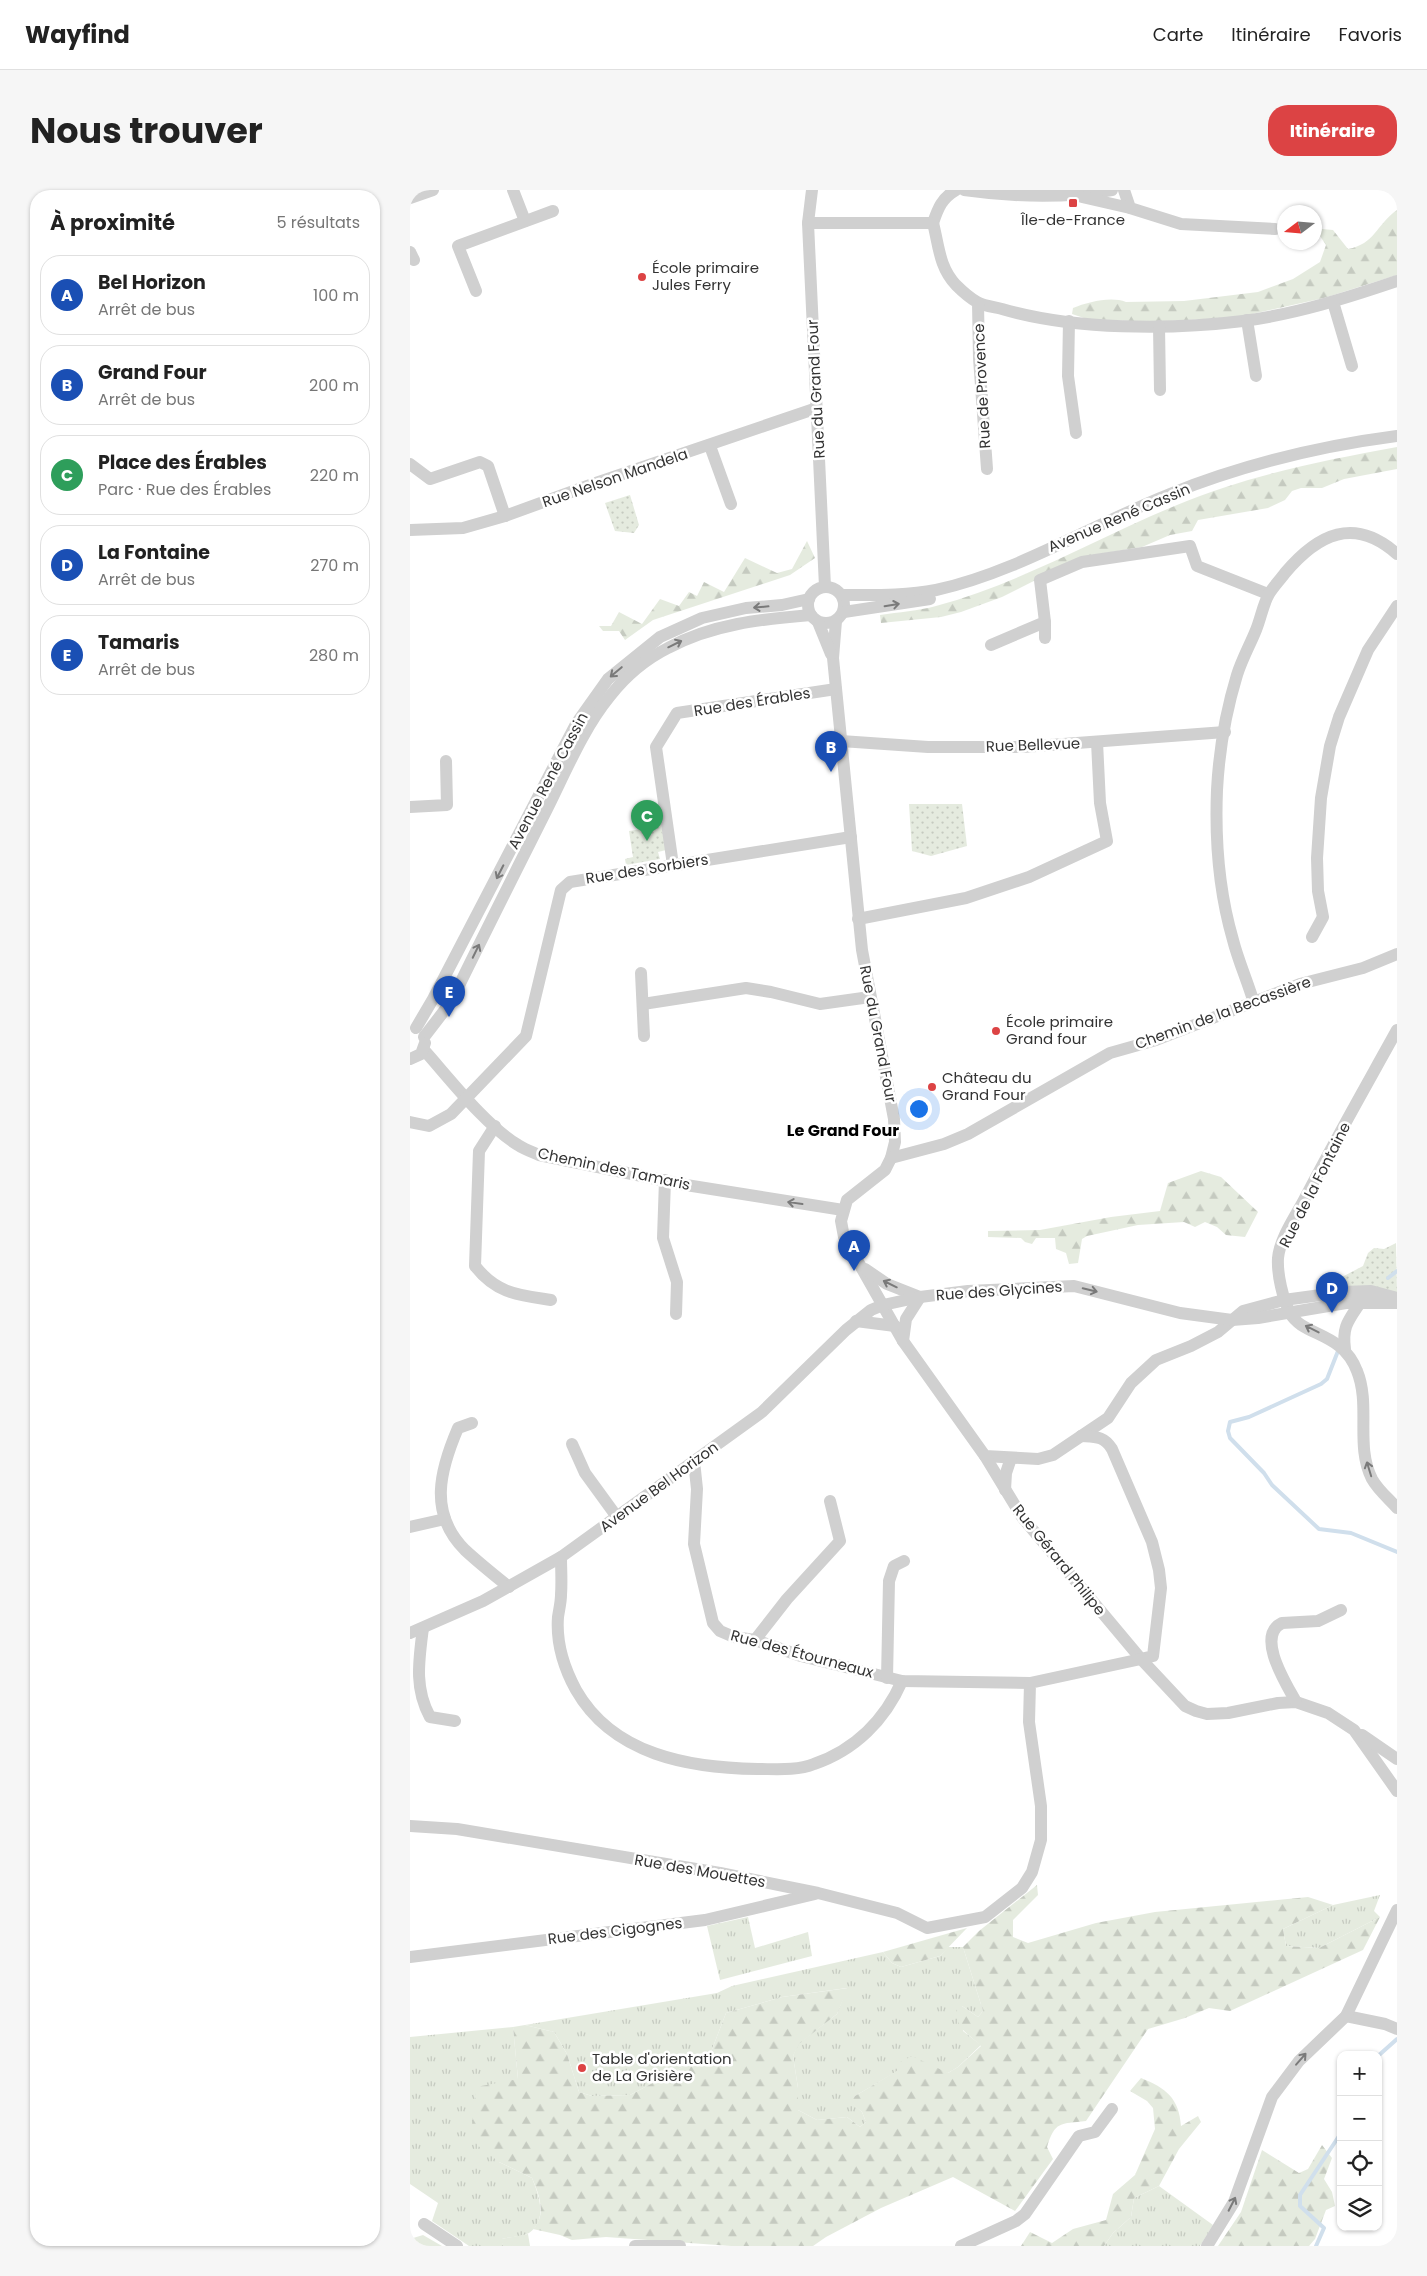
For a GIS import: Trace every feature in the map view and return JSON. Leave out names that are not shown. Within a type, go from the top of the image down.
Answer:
[{"type":"street","points":[[410,198],[433,190]]},
{"type":"street","points":[[513,190],[525,221]]},
{"type":"street","name":"Rue du Grand Four","points":[[812,190],[808,223],[825,587]]},
{"type":"street","points":[[808,223],[933,223],[939,205],[948,194],[956,190]]},
{"type":"street","points":[[968,190],[1012,196],[1078,196],[1112,190]]},
{"type":"street","points":[[1124,190],[1130,208]]},
{"type":"street","points":[[1078,196],[1130,208],[1181,224],[1275,229]]},
{"type":"street","points":[[476,292],[458,246],[552,211]]},
{"type":"street","name":"Rue de Provence","points":[[933,223],[944,270],[957,286],[978,303],[1020,314],[1069,321],[1159,326],[1246,320],[1333,302],[1397,281]]},
{"type":"street","points":[[1333,302],[1352,366]]},
{"type":"street","name":"Rue de Provence","points":[[978,303],[979,358],[987,469]]},
{"type":"street","points":[[1246,320],[1256,376]]},
{"type":"street","points":[[1069,321],[1068,376],[1076,433]]},
{"type":"street","points":[[1159,326],[1160,390]]},
{"type":"street","name":"Rue Nelson Mandela","points":[[410,530],[463,528],[505,516],[817,408]]},
{"type":"street","name":"Avenue René Cassin","points":[[842,595],[916,593],[945,587],[990,574],[1142,506],[1237,470],[1298,454],[1366,440],[1397,436]]},
{"type":"street","name":"Avenue René Cassin","points":[[840,616],[936,598],[990,582],[1145,514],[1232,480],[1294,463],[1397,443]]},
{"type":"street","points":[[710,446],[731,504]]},
{"type":"street","points":[[410,464],[430,479],[480,462],[488,466],[505,516]]},
{"type":"street","points":[[1254,1000],[1232,939],[1221,882],[1217,790],[1225,732],[1238,673],[1257,628],[1268,594],[1297,559],[1317,542],[1330,535],[1356,533],[1386,544],[1397,554]]},
{"type":"street","points":[[1045,638],[1040,580],[1082,562],[1190,546],[1198,566],[1268,594]]},
{"type":"street","points":[[825,587],[832,588],[842,595],[845,606],[840,616],[829,624],[814,618],[809,610],[809,599],[816,590],[825,587]]},
{"type":"street","name":"Avenue René Cassin","points":[[419,1036],[433,1000],[576,724],[608,679],[660,638],[702,618],[746,608],[782,605],[809,599]]},
{"type":"street","points":[[1312,937],[1323,917],[1318,891],[1317,858],[1321,798],[1330,746],[1339,717],[1368,650],[1389,615],[1397,606]]},
{"type":"street","name":"Rue du Grand Four","points":[[840,616],[833,658],[858,919],[870,997],[894,1119],[895,1142],[891,1158],[885,1170],[847,1200],[843,1210]]},
{"type":"street","name":"Rue du Grand Four","points":[[814,618],[833,658]]},
{"type":"street","name":"Avenue René Cassin","points":[[419,1036],[450,1002],[582,739],[610,696],[645,663],[666,648],[706,631],[754,620],[814,618]]},
{"type":"street","points":[[991,645],[1045,622]]},
{"type":"street","name":"Rue des Érables","points":[[674,865],[656,747],[677,713],[836,689]]},
{"type":"street","name":"Rue Bellevue","points":[[841,741],[928,747],[1023,748],[1225,732]]},
{"type":"street","points":[[858,919],[966,898],[1029,877],[1107,841],[1100,803],[1097,742]]},
{"type":"street","points":[[410,807],[447,805],[446,761]]},
{"type":"street","name":"Rue des Sorbiers","points":[[410,1122],[429,1126],[451,1114],[526,1036],[561,890],[570,882],[851,837]]},
{"type":"street","name":"Chemin de la Becassière","points":[[891,1158],[944,1144],[968,1134],[1110,1053],[1156,1040],[1254,1000],[1300,984],[1363,968],[1397,954]]},
{"type":"street","points":[[641,973],[644,1036]]},
{"type":"street","points":[[643,1004],[746,988],[820,1004],[870,997]]},
{"type":"street","name":"Rue de la Fontaine","points":[[1397,1030],[1315,1179],[1283,1242],[1278,1259],[1284,1300],[1295,1321],[1334,1340],[1345,1349],[1357,1371],[1362,1390],[1366,1459],[1372,1479],[1397,1508]]},
{"type":"street","points":[[410,1059],[417,1058],[419,1036]]},
{"type":"street","name":"Chemin des Tamaris","points":[[419,1036],[466,1098],[494,1126],[517,1145],[539,1155],[753,1197],[843,1210]]},
{"type":"street","points":[[494,1126],[479,1151],[475,1266],[483,1276],[510,1293],[551,1300]]},
{"type":"street","points":[[665,1180],[663,1238],[676,1282],[676,1314]]},
{"type":"street","points":[[843,1210],[841,1221],[844,1237],[903,1340],[985,1456],[1038,1459],[1052,1455],[1108,1418],[1131,1383],[1156,1360],[1191,1346],[1218,1332],[1243,1311],[1284,1300],[1343,1292],[1371,1292],[1397,1298]]},
{"type":"street","points":[[862,1267],[888,1284],[920,1297],[906,1318],[903,1340]]},
{"type":"street","name":"Rue des Glycines","points":[[883,1305],[920,1297],[968,1291],[1074,1286],[1180,1313],[1232,1320],[1290,1313],[1346,1303],[1397,1303]]},
{"type":"street","points":[[1345,1349],[1343,1334],[1347,1322],[1360,1303]]},
{"type":"street","name":"Avenue Bel Horizon","points":[[410,1633],[509,1587],[560,1557],[762,1412],[856,1321],[871,1310],[883,1305]]},
{"type":"street","points":[[856,1321],[895,1326]]},
{"type":"street","points":[[472,1423],[458,1428],[443,1468],[440,1494],[449,1528],[464,1549],[509,1587]]},
{"type":"street","points":[[1081,1436],[1101,1437],[1107,1441],[1152,1542],[1160,1588],[1152,1656],[1141,1659]]},
{"type":"street","points":[[572,1444],[585,1473],[617,1517]]},
{"type":"street","name":"Rue Gérard Philipe","points":[[985,1456],[1022,1517],[1141,1659],[1186,1706],[1207,1714],[1228,1713],[1278,1703],[1296,1702]]},
{"type":"street","points":[[1005,1490],[1006,1473],[1011,1458]]},
{"type":"street","name":"Rue des Étourneaux","points":[[694,1461],[697,1489],[694,1544],[713,1623],[720,1631],[734,1637],[755,1640],[801,1656],[902,1681],[1030,1683],[1141,1659]]},
{"type":"street","points":[[755,1640],[787,1599],[840,1542],[830,1500]]},
{"type":"street","points":[[410,1528],[446,1518]]},
{"type":"street","points":[[560,1557],[561,1595],[558,1633],[563,1660],[576,1690],[602,1723],[618,1736],[658,1756],[696,1765],[735,1769],[794,1768],[812,1765],[845,1750],[866,1735],[894,1699],[902,1681]]},
{"type":"street","points":[[887,1678],[889,1581],[894,1566],[904,1561]]},
{"type":"street","points":[[1341,1610],[1318,1621],[1282,1623],[1277,1626],[1270,1642],[1272,1653],[1296,1702],[1328,1713],[1397,1759]]},
{"type":"street","points":[[423,1628],[419,1686],[421,1701],[430,1716],[455,1721]]},
{"type":"street","name":"Rue des Mouettes","points":[[410,1826],[457,1828],[720,1873],[818,1893],[897,1913],[927,1928],[985,1917],[1022,1888],[1032,1872],[1041,1840],[1041,1806],[1029,1722],[1030,1683]]},
{"type":"street","points":[[1354,1730],[1397,1791]]},
{"type":"street","name":"Rue des Cigognes","points":[[410,1957],[705,1920],[818,1893]]},
{"type":"street","points":[[1207,2246],[1234,2202],[1272,2097],[1299,2061],[1346,2016],[1397,1910]]},
{"type":"street","points":[[1346,2016],[1385,2024],[1397,2029]]},
{"type":"street","points":[[961,2246],[1016,2221],[1025,2214],[1079,2136],[1095,2132],[1112,2109]]},
{"type":"street","points":[[424,2224],[457,2246]]},
{"type":"street","points":[[635,2246],[680,2246]]},
{"type":"green space","points":[[1397,210],[1397,275],[1324,298],[1239,317],[1152,322],[1087,319],[1072,314],[1073,308],[1100,300],[1120,300],[1126,302],[1184,301],[1258,292],[1293,279],[1320,262],[1326,245],[1322,239],[1322,229],[1333,230],[1348,249],[1364,243]]},
{"type":"green space","points":[[1397,447],[1397,469],[1344,479],[1322,488],[1301,488],[1292,491],[1285,500],[1268,508],[1198,520],[1192,531],[1170,535],[1142,547],[1081,557],[1002,597],[961,612],[941,617],[881,623],[880,615],[936,606],[1029,573],[1147,518],[1204,494],[1286,470]]},
{"type":"green space","points":[[630,495],[639,525],[634,533],[615,531],[605,503]]},
{"type":"green space","points":[[807,541],[815,558],[790,575],[653,620],[625,640],[619,631],[603,631],[599,626],[611,626],[619,612],[642,624],[660,599],[679,606],[689,592],[697,596],[704,582],[724,592],[745,558],[777,573],[792,569]]},
{"type":"green space","points":[[909,804],[962,804],[967,846],[931,856],[912,851]]},
{"type":"green space","points":[[660,819],[666,850],[658,852],[660,859],[626,865],[625,859],[633,857],[629,831],[654,827],[653,821]]},
{"type":"green space","points":[[1201,1171],[1221,1177],[1258,1212],[1245,1237],[1226,1235],[1217,1227],[1205,1222],[1195,1227],[1184,1222],[1138,1225],[1087,1236],[1082,1239],[1078,1263],[1069,1264],[1066,1253],[1056,1249],[1055,1238],[1036,1238],[1032,1244],[1025,1242],[1021,1238],[988,1237],[988,1231],[1040,1230],[1111,1217],[1160,1211],[1168,1183]]},
{"type":"green space","points":[[1396,1243],[1397,1293],[1341,1287],[1339,1281],[1342,1277],[1363,1266],[1368,1253],[1374,1248],[1384,1249]]},
{"type":"green space","points":[[1037,1885],[1038,1895],[1013,1920],[1013,1937],[1028,1943],[1096,1923],[1155,1912],[1308,1897],[1333,1905],[1283,1929],[1286,1946],[1319,1948],[1380,1917],[1363,1950],[1230,2011],[1209,2008],[1185,2018],[1148,2029],[1086,2121],[1060,2125],[1053,2132],[1047,2147],[1053,2159],[1015,2211],[953,2177],[881,2208],[826,2237],[813,2246],[731,2246],[606,2237],[572,2240],[560,2235],[533,2229],[540,2217],[541,2211],[539,2197],[532,2178],[499,2162],[477,2145],[472,2125],[476,2087],[518,2079],[513,2027],[525,2025],[554,2032],[567,2054],[579,2092],[592,2096],[630,2095],[711,2052],[726,2013],[782,1997],[848,1988],[837,2014],[799,2044],[793,2056],[798,2088],[798,2110],[817,2120],[847,2117],[860,2127],[866,2122],[862,2112],[851,2103],[855,2096],[900,2069],[898,2063],[912,2056],[948,2073],[958,2067],[981,2046],[958,2022],[956,2009],[962,2006],[978,2017],[983,2011],[963,1947],[979,1931]]},
{"type":"green space","points":[[1380,1895],[1374,1911],[1380,1917],[1319,1948],[1286,1946],[1283,1929],[1333,1905]]},
{"type":"green space","points":[[748,1917],[755,1948],[808,1932],[812,1956],[720,1980],[707,1926]]},
{"type":"green space","points":[[967,1928],[940,1956],[901,1967],[892,1963],[883,1952]]},
{"type":"green space","points":[[948,1947],[963,1947],[983,2011],[978,2017],[962,2006],[963,2031],[981,2045],[958,2067],[948,2073],[901,2069],[855,2096],[852,2103],[862,2112],[866,2122],[860,2127],[847,2117],[817,2120],[798,2110],[798,2088],[793,2056],[798,2044],[837,2014],[847,1988],[782,1997],[726,2013],[711,2052],[630,2095],[592,2096],[579,2092],[567,2054],[554,2032],[525,2025],[717,1993],[732,1986],[883,1952],[892,1963],[901,1967],[940,1956]]},
{"type":"green space","points":[[513,2027],[518,2079],[499,2162],[532,2178],[539,2199],[540,2214],[535,2228],[523,2235],[502,2239],[503,2246],[469,2246],[432,2221],[438,2203],[410,2184],[410,2037]]},
{"type":"green space","points":[[1141,2078],[1158,2086],[1170,2095],[1180,2116],[1181,2126],[1198,2116],[1201,2122],[1179,2149],[1159,2186],[1134,2198],[1131,2217],[1113,2233],[1104,2246],[1021,2246],[1030,2232],[1052,2243],[1073,2229],[1106,2220],[1113,2194],[1135,2175],[1155,2129],[1153,2108],[1147,2101],[1130,2091]]},
{"type":"green space","points":[[1322,2145],[1332,2158],[1324,2179],[1332,2192],[1335,2206],[1326,2210],[1315,2239],[1309,2246],[1218,2246],[1241,2212],[1262,2150],[1299,2173],[1308,2169]]},
{"type":"green space","points":[[1159,2186],[1213,2225],[1200,2246],[1104,2246],[1113,2233],[1131,2217],[1134,2198]]},
{"type":"green space","points":[[528,2234],[530,2246],[503,2246],[501,2239]]},
{"type":"green space","points":[[423,2235],[442,2246],[410,2246],[410,2239]]},
{"type":"waterway","points":[[1388,1278],[1397,1271]]},
{"type":"waterway","points":[[1338,1351],[1327,1379],[1321,1384],[1249,1417],[1230,1422],[1228,1431],[1230,1438],[1264,1473],[1272,1485],[1319,1529],[1351,1533],[1397,1552]]},
{"type":"waterway","points":[[1382,2052],[1397,2039]]},
{"type":"waterway","points":[[1316,2246],[1324,2228],[1300,2206],[1300,2195],[1337,2139]]},
{"type":"place","name":"Île-de-France","points":[[1073,203]]},
{"type":"place","name":"École primaire Jules Ferry","points":[[642,277]]},
{"type":"place","name":"Grand Four","points":[[831,772]]},
{"type":"place","name":"Place des Érables","points":[[647,841]]},
{"type":"place","name":"Tamaris","points":[[449,1017]]},
{"type":"place","name":"École primaire Grand four","points":[[996,1031]]},
{"type":"place","name":"Château du Grand Four","points":[[932,1087]]},
{"type":"place","name":"Bel Horizon","points":[[854,1271]]},
{"type":"place","name":"La Fontaine","points":[[1332,1313]]},
{"type":"place","name":"Table d'orientation de La Grisière","points":[[582,2068]]},
{"type":"district","name":"Le Grand Four","points":[[843,1130]]}]
